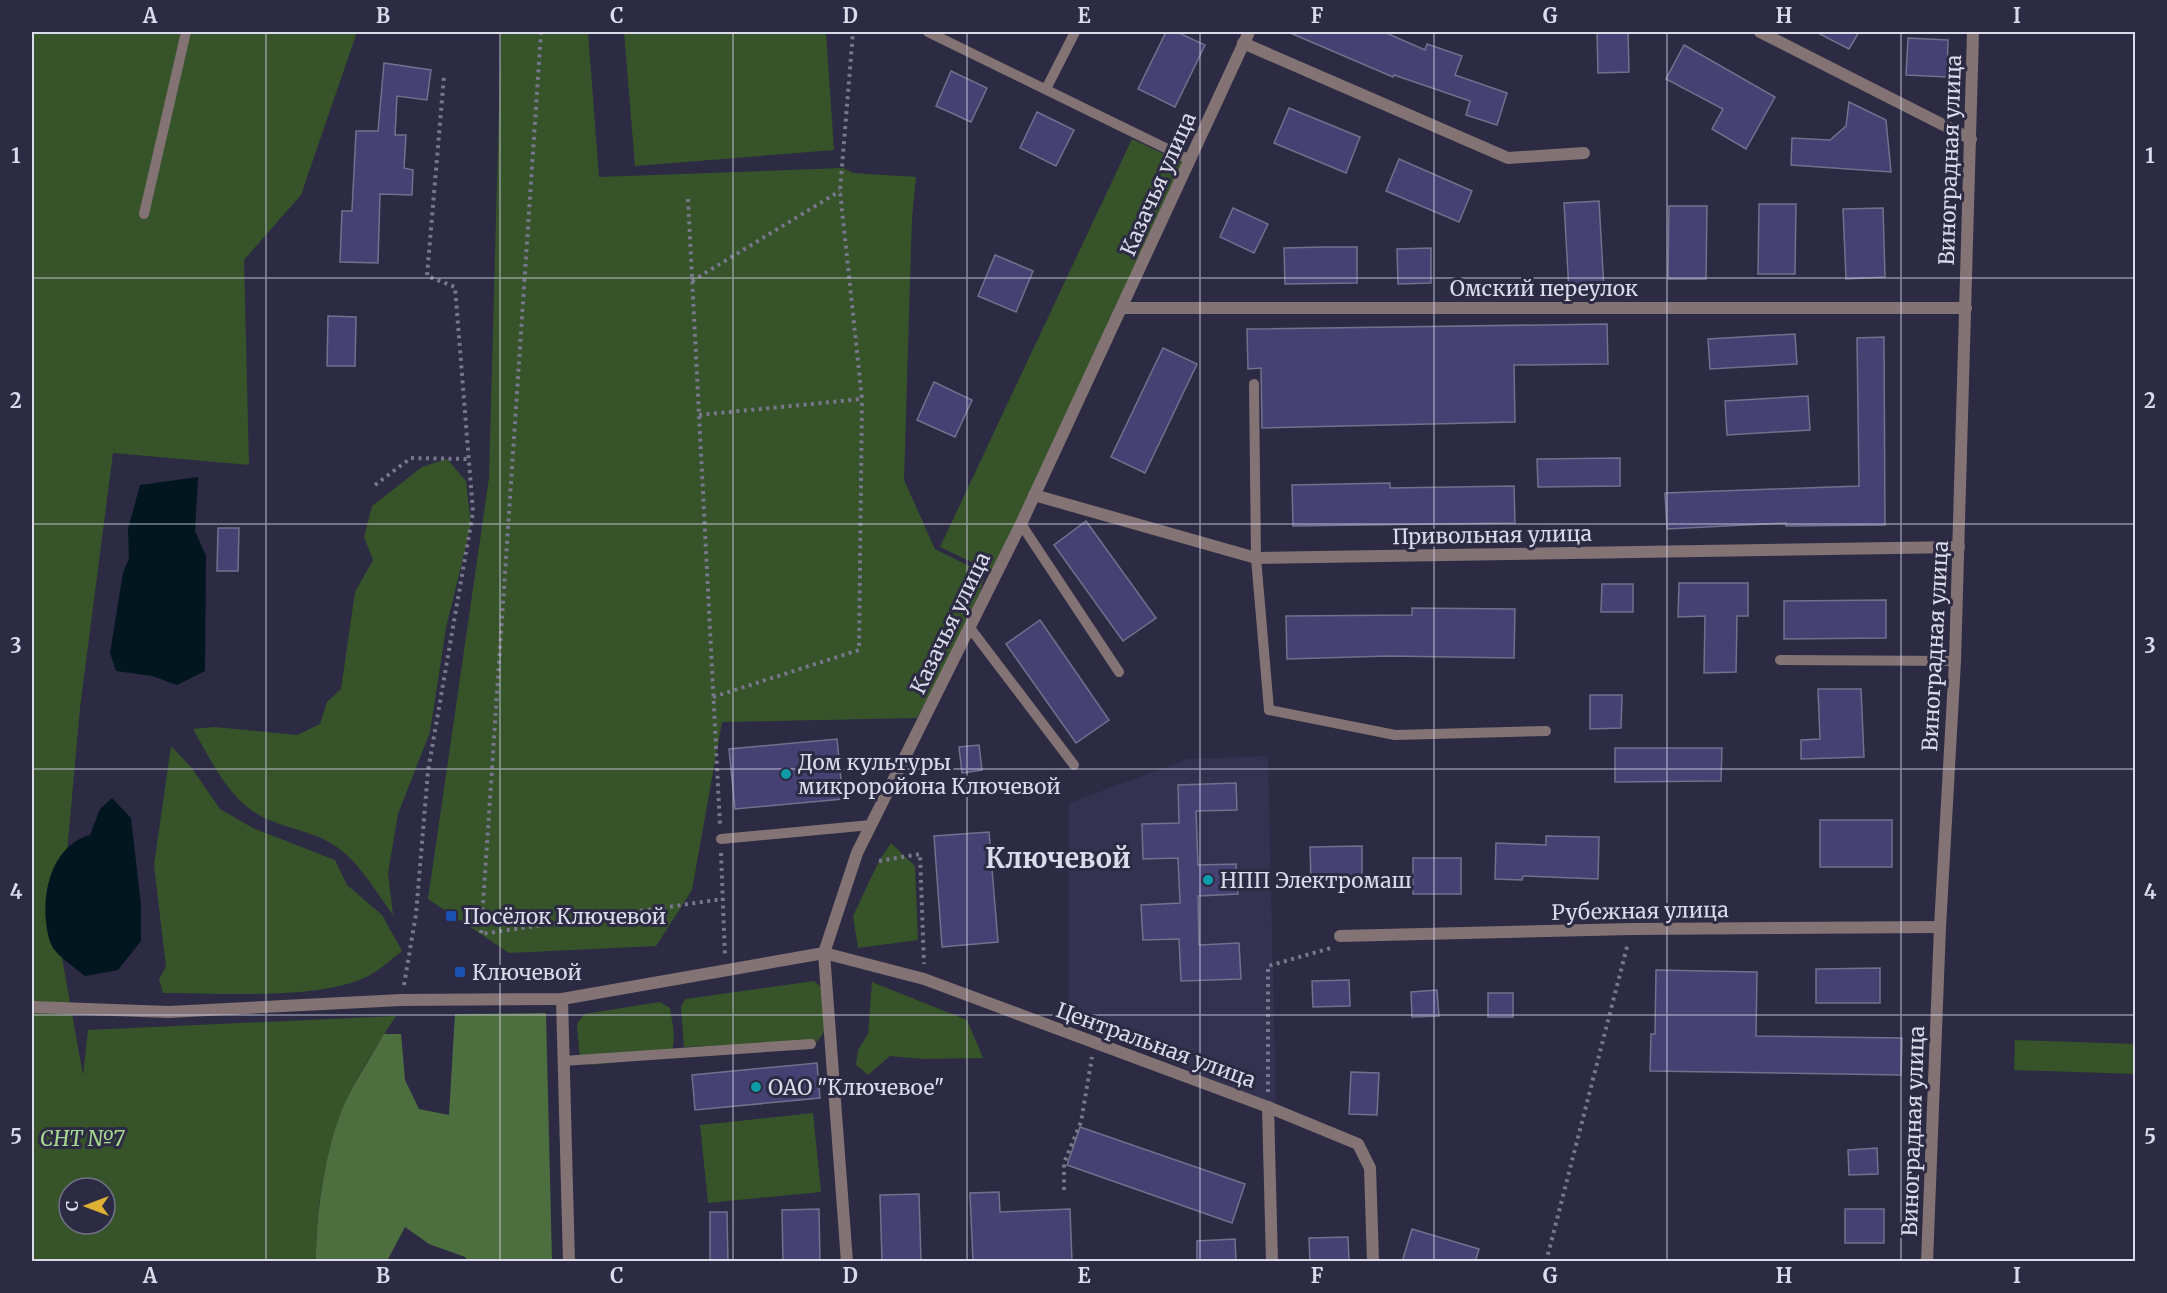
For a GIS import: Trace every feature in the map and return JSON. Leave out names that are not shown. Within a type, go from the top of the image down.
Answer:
[{"type":"street","points":[[1760,32],[1971,140]]},
{"type":"street","name":"Виноградная улица","points":[[1927,1262],[1940,927],[1955,661],[1973,32]]},
{"type":"street","points":[[1246,37],[1508,158],[1584,153]]},
{"type":"street","name":"Казачья улица","points":[[847,1262],[824,953],[857,853],[1021,524],[1123,308],[1246,37]]},
{"type":"street","name":"Омский переулок","points":[[1123,308],[1966,308]]},
{"type":"street","name":"Привольная улица","points":[[1034,495],[1256,558],[1959,546]]},
{"type":"street","name":"Рубежная улица","points":[[1341,940],[1632,929],[1940,927]]},
{"type":"street","points":[[32,1007],[169,1012],[401,1000],[562,999],[824,953]]},
{"type":"street","name":"Центральная улица","points":[[824,953],[924,979],[1268,1107],[1358,1144],[1370,1168],[1373,1262]]},
{"type":"street","points":[[562,999],[569,1262]]},
{"type":"street","points":[[1268,1107],[1272,1262]]},
{"type":"lane","points":[[144,214],[186,32]]},
{"type":"lane","points":[[928,32],[1190,160]]},
{"type":"lane","points":[[1046,89],[1075,32]]},
{"type":"lane","points":[[1254,384],[1256,558],[1269,710],[1395,735],[1546,731]]},
{"type":"lane","points":[[1021,524],[1119,672]]},
{"type":"lane","points":[[970,628],[1074,765]]},
{"type":"lane","points":[[1780,660],[1955,661]]},
{"type":"lane","points":[[721,839],[871,825]]},
{"type":"lane","points":[[563,1061],[811,1044]]},
{"type":"path","points":[[541,32],[481,934],[723,899]]},
{"type":"path","points":[[713,698],[859,650],[862,399],[840,191],[853,32]]},
{"type":"path","points":[[401,1000],[416,914],[428,771],[473,512],[455,287],[427,276],[444,76]]},
{"type":"path","points":[[692,280],[840,191]]},
{"type":"path","points":[[688,199],[726,971]]},
{"type":"path","points":[[699,415],[862,399]]},
{"type":"path","points":[[375,485],[411,458],[468,459]]},
{"type":"path","points":[[879,861],[920,854],[924,979]]},
{"type":"path","points":[[1546,1262],[1632,929]]},
{"type":"path","points":[[1268,1107],[1268,966],[1341,940]]},
{"type":"path","points":[[1064,1190],[1064,1163],[1081,1122],[1094,1043]]},
{"type":"shaded area","points":[[1268,756],[1276,1106],[1069,1020],[1069,803],[1188,759]]},
{"type":"green space","name":"СНТ №7","points":[[32,32],[357,32],[301,195],[244,260],[249,465],[113,453],[80,708],[59,941],[83,1075],[88,1030],[396,1016],[356,1081],[338,1122],[323,1181],[316,1261],[32,1261]]},
{"type":"green space","points":[[501,32],[588,32],[599,177],[843,168],[853,173],[916,177],[912,218],[904,480],[935,549],[985,574],[970,628],[917,718],[722,722],[692,890],[656,946],[509,953],[428,899],[489,478]]},
{"type":"green space","points":[[624,32],[826,32],[834,150],[635,166]]},
{"type":"green space","points":[[1132,139],[1189,166],[997,574],[940,547]]},
{"type":"green space","points":[[447,459],[466,481],[471,525],[446,628],[430,732],[398,814],[388,873],[393,915],[357,866],[339,849],[315,835],[269,820],[244,804],[215,768],[193,729],[215,727],[297,735],[320,724],[327,702],[341,689],[355,592],[373,560],[364,537],[372,506],[422,467]]},
{"type":"green space","points":[[171,746],[191,767],[220,809],[253,828],[335,860],[347,885],[382,915],[402,951],[364,978],[319,990],[266,994],[163,993],[159,979],[166,967],[154,865]]},
{"type":"green space","points":[[891,843],[915,866],[918,940],[858,948],[853,916],[879,861]]},
{"type":"green space","points":[[814,981],[821,987],[826,1016],[824,1030],[816,1042],[684,1047],[681,1007],[685,999]]},
{"type":"green space","points":[[872,982],[967,1020],[983,1058],[923,1059],[890,1056],[868,1075],[856,1065],[858,1050],[868,1034]]},
{"type":"green space","points":[[660,1002],[670,1008],[673,1027],[673,1048],[667,1057],[592,1065],[580,1061],[577,1024],[584,1014]]},
{"type":"green space","points":[[546,1013],[552,1261],[468,1261],[465,1257],[429,1244],[405,1227],[387,1261],[316,1261],[320,1202],[332,1140],[349,1094],[384,1034],[401,1034],[405,1080],[419,1109],[449,1115],[455,1014]]},
{"type":"green space","points":[[2015,1040],[2135,1044],[2135,1074],[2014,1070]]},
{"type":"green space","points":[[813,1113],[821,1192],[708,1203],[700,1125]]},
{"type":"water","points":[[198,477],[195,531],[206,556],[205,671],[177,685],[152,676],[116,671],[110,653],[123,573],[129,558],[128,529],[140,485]]},
{"type":"water","points":[[112,798],[131,818],[141,905],[141,941],[118,970],[85,976],[61,957],[51,944],[47,929],[46,896],[55,865],[75,842],[90,835],[100,809]]},
{"type":"building","points":[[1166,32],[1177,32],[1205,45],[1175,107],[1138,89]]},
{"type":"building","points":[[1288,32],[1384,32],[1425,50],[1427,44],[1462,56],[1455,75],[1507,93],[1497,125],[1466,115],[1470,101],[1394,75],[1393,77]]},
{"type":"building","points":[[1597,32],[1628,32],[1629,72],[1598,73]]},
{"type":"building","points":[[1816,32],[1859,32],[1849,49]]},
{"type":"building","points":[[1908,38],[1948,40],[1947,77],[1906,75]]},
{"type":"building","points":[[1684,45],[1775,97],[1746,149],[1712,129],[1723,109],[1666,79]]},
{"type":"building","points":[[384,63],[431,70],[427,100],[397,96],[395,135],[406,135],[404,168],[413,170],[412,195],[380,194],[378,263],[340,262],[342,211],[352,211],[356,131],[378,131]]},
{"type":"building","points":[[951,71],[987,88],[971,122],[936,106]]},
{"type":"building","points":[[1849,102],[1886,120],[1891,172],[1791,165],[1792,138],[1830,140],[1846,126]]},
{"type":"building","points":[[1289,108],[1360,137],[1346,173],[1274,143]]},
{"type":"building","points":[[1037,112],[1074,130],[1056,166],[1020,148]]},
{"type":"building","points":[[1399,159],[1472,191],[1459,222],[1386,191]]},
{"type":"building","points":[[1599,201],[1604,290],[1569,292],[1564,203]]},
{"type":"building","points":[[1759,204],[1796,204],[1795,274],[1758,274]]},
{"type":"building","points":[[1669,206],[1707,206],[1706,279],[1668,279]]},
{"type":"building","points":[[1233,208],[1268,224],[1254,253],[1220,237]]},
{"type":"building","points":[[1883,208],[1885,277],[1846,279],[1843,209]]},
{"type":"building","points":[[1357,247],[1357,283],[1285,284],[1284,248]]},
{"type":"building","points":[[1431,248],[1431,283],[1398,284],[1397,249]]},
{"type":"building","points":[[995,255],[1033,271],[1016,312],[978,296]]},
{"type":"building","points":[[328,316],[356,317],[355,366],[327,366]]},
{"type":"building","points":[[1607,324],[1608,364],[1514,365],[1515,422],[1262,428],[1261,368],[1248,369],[1247,329]]},
{"type":"building","points":[[1795,334],[1797,364],[1710,369],[1708,339]]},
{"type":"building","points":[[1884,337],[1885,525],[1786,526],[1786,523],[1667,529],[1665,493],[1859,486],[1857,338]]},
{"type":"building","points":[[1163,348],[1197,364],[1145,473],[1111,457]]},
{"type":"building","points":[[934,382],[972,400],[955,437],[917,420]]},
{"type":"building","points":[[1808,396],[1810,430],[1727,435],[1725,401]]},
{"type":"building","points":[[1620,458],[1620,486],[1538,487],[1537,459]]},
{"type":"building","points":[[1390,483],[1390,488],[1514,486],[1515,523],[1293,526],[1292,485]]},
{"type":"building","points":[[1086,521],[1156,618],[1123,641],[1054,545]]},
{"type":"building","points":[[218,528],[239,528],[238,571],[217,571]]},
{"type":"building","points":[[1679,583],[1748,583],[1748,616],[1737,616],[1736,672],[1704,673],[1705,616],[1678,617]]},
{"type":"building","points":[[1602,584],[1633,584],[1633,612],[1601,612]]},
{"type":"building","points":[[1886,600],[1886,638],[1784,639],[1784,601]]},
{"type":"building","points":[[1412,608],[1515,609],[1514,658],[1388,656],[1287,659],[1286,616],[1412,615]]},
{"type":"building","points":[[1040,620],[1109,720],[1076,743],[1006,644]]},
{"type":"building","points":[[1818,689],[1861,689],[1864,757],[1801,759],[1801,740],[1820,739]]},
{"type":"building","points":[[1590,695],[1622,695],[1621,728],[1590,729]]},
{"type":"building","name":"Дом культуры микроройона Ключевой","points":[[837,739],[843,799],[735,809],[729,749]]},
{"type":"building","points":[[979,745],[982,770],[962,773],[959,747]]},
{"type":"building","points":[[1615,748],[1722,748],[1721,781],[1615,782]]},
{"type":"building","name":"НПП Электромаш","points":[[1236,783],[1237,810],[1196,811],[1198,865],[1236,864],[1238,894],[1198,896],[1199,945],[1239,943],[1241,979],[1181,981],[1179,939],[1143,940],[1141,905],[1180,903],[1178,858],[1143,859],[1142,824],[1179,823],[1178,785]]},
{"type":"building","points":[[1820,820],[1892,820],[1892,867],[1820,867]]},
{"type":"building","points":[[989,832],[998,942],[942,947],[934,836]]},
{"type":"building","points":[[1546,836],[1599,837],[1598,879],[1523,876],[1522,880],[1495,879],[1496,843],[1546,845]]},
{"type":"building","points":[[1362,846],[1362,882],[1311,883],[1310,847]]},
{"type":"building","points":[[1413,858],[1461,858],[1461,894],[1413,894]]},
{"type":"building","points":[[1880,968],[1880,1003],[1816,1003],[1816,969]]},
{"type":"building","points":[[1656,970],[1757,972],[1756,1036],[1902,1038],[1901,1075],[1650,1071],[1651,1034],[1655,1034]]},
{"type":"building","points":[[1349,980],[1350,1006],[1313,1007],[1312,981]]},
{"type":"building","points":[[1437,990],[1439,1016],[1412,1017],[1411,992]]},
{"type":"building","points":[[1488,993],[1513,993],[1513,1017],[1488,1017]]},
{"type":"building","name":"ОАО \"Ключевое\"","points":[[817,1063],[820,1098],[695,1110],[692,1075]]},
{"type":"building","points":[[1351,1072],[1379,1073],[1377,1115],[1349,1114]]},
{"type":"building","points":[[1080,1127],[1245,1184],[1232,1223],[1067,1165]]},
{"type":"building","points":[[1877,1148],[1878,1174],[1849,1175],[1848,1150]]},
{"type":"building","points":[[999,1192],[1000,1212],[1070,1209],[1072,1262],[973,1262],[970,1193]]},
{"type":"building","points":[[919,1194],[921,1262],[882,1262],[880,1195]]},
{"type":"building","points":[[819,1209],[820,1262],[783,1262],[782,1210]]},
{"type":"building","points":[[1845,1209],[1884,1209],[1884,1243],[1845,1243]]},
{"type":"building","points":[[710,1212],[727,1212],[728,1262],[710,1262]]},
{"type":"building","points":[[1412,1229],[1479,1249],[1475,1262],[1402,1262]]},
{"type":"building","points":[[1348,1237],[1349,1262],[1310,1262],[1309,1238]]},
{"type":"building","points":[[1235,1239],[1236,1262],[1197,1262],[1197,1241]]},
{"type":"place","name":"Дом культуры микроройона Ключевой","points":[[786,774]]},
{"type":"place","name":"НПП Электромаш","points":[[1208,880]]},
{"type":"place","name":"Посёлок Ключевой","points":[[451,916]]},
{"type":"place","name":"Ключевой","points":[[460,972]]},
{"type":"place","name":"ОАО \"Ключевое\"","points":[[756,1087]]},
{"type":"district","name":"Ключевой","points":[[1058,858]]}]
